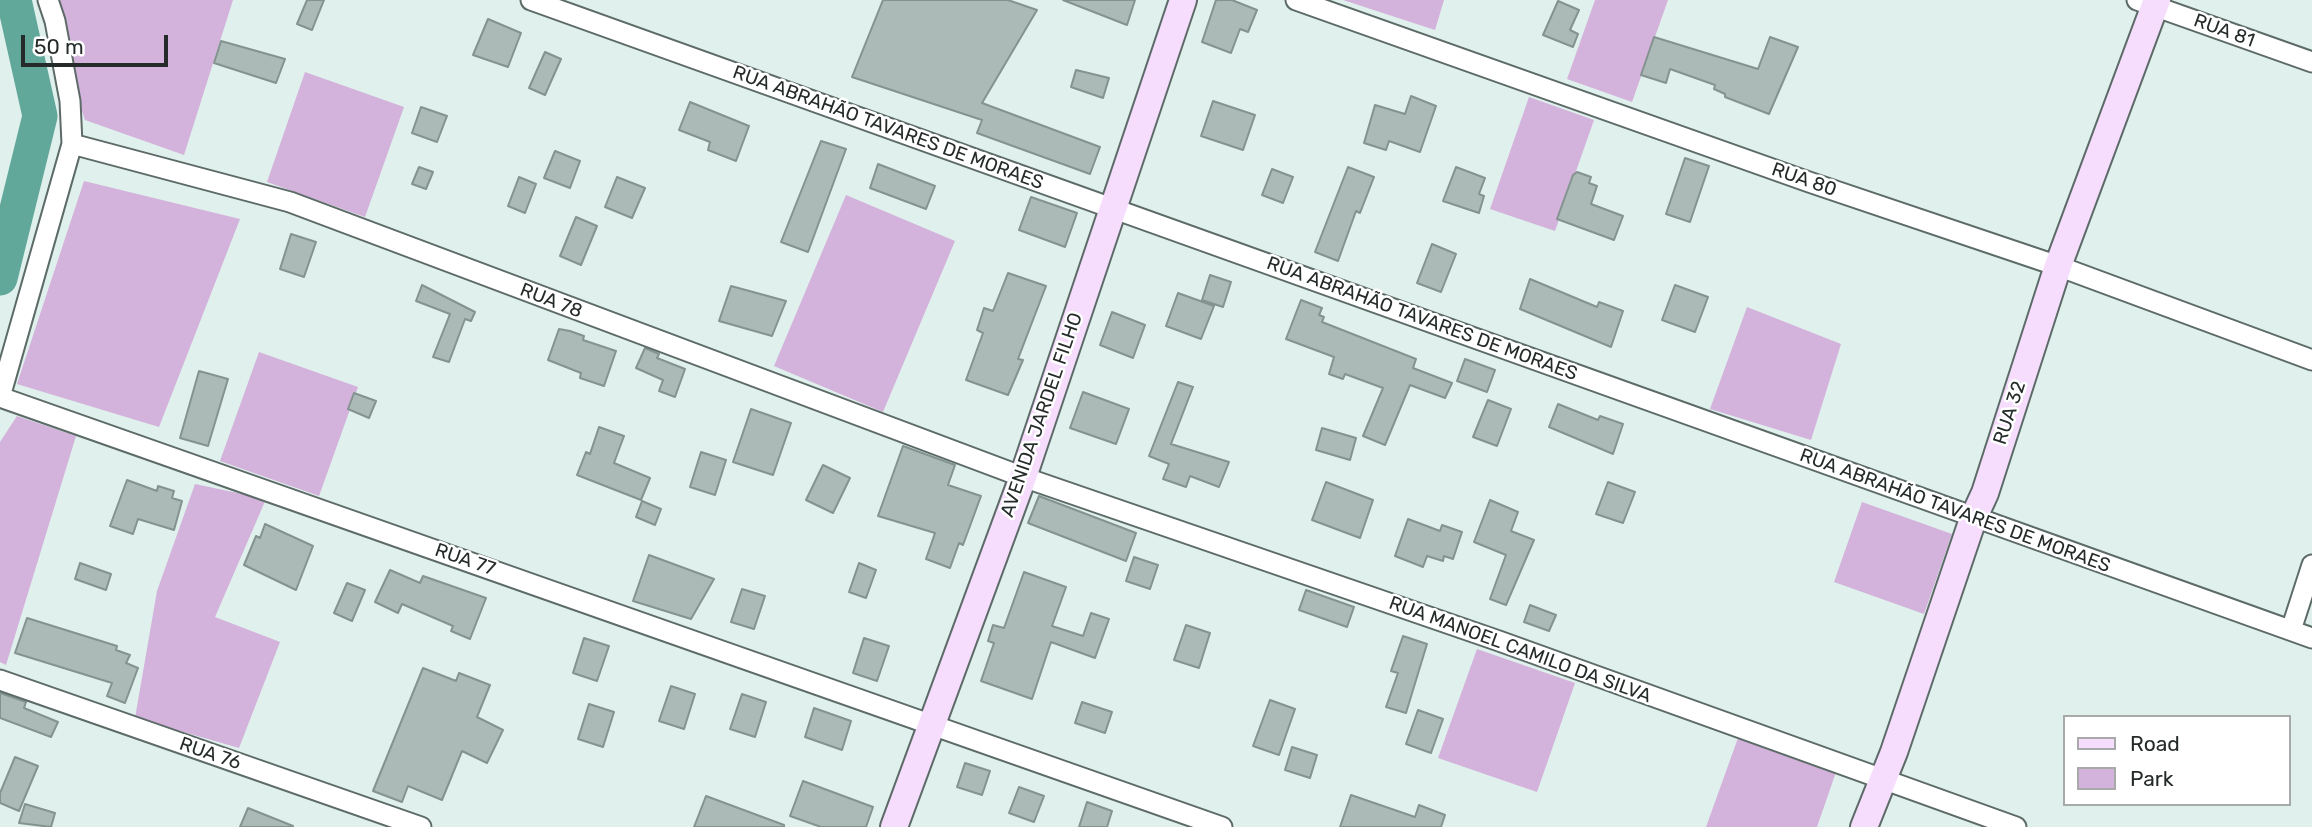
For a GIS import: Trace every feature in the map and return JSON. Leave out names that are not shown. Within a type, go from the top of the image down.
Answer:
[{"type":"main road","name":"AVENIDA JARDEL FILHO","points":[[894,827],[930,723],[1023,477],[1111,208],[1183,0]]},
{"type":"main road","name":"RUA 32","points":[[1864,827],[1894,752],[1973,519],[1985,493],[2058,266],[2149,2]]},
{"type":"street","points":[[0,397],[72,144],[70,101],[55,21],[48,0]]},
{"type":"street","name":"RUA ABRAHÃO TAVARES DE MORAES","points":[[531,0],[1973,519],[2312,638]]},
{"type":"street","name":"RUA 80","points":[[1296,0],[1809,182],[2058,266],[2312,359]]},
{"type":"street","name":"RUA 81","points":[[2149,2],[2312,62]]},
{"type":"street","name":"RUA 78","points":[[72,144],[290,202],[1023,477]]},
{"type":"street","name":"RUA 77","points":[[0,397],[1222,827]]},
{"type":"street","name":"RUA MANOEL CAMILO DA SILVA","points":[[1023,477],[1499,641],[2016,827]]},
{"type":"street","points":[[2291,630],[2312,565]]},
{"type":"street","name":"RUA 76","points":[[0,680],[421,827]]},
{"type":"green space","points":[[45,0],[233,0],[184,155],[85,120]]},
{"type":"green space","points":[[1343,0],[1444,0],[1435,30]]},
{"type":"green space","points":[[1595,0],[1668,0],[1632,102],[1567,79]]},
{"type":"green space","points":[[305,72],[404,107],[365,217],[267,182]]},
{"type":"green space","points":[[1529,97],[1594,120],[1555,231],[1490,209]]},
{"type":"green space","points":[[84,181],[240,219],[159,427],[17,384]]},
{"type":"green space","points":[[846,195],[955,241],[883,412],[774,366]]},
{"type":"green space","points":[[1747,307],[1841,344],[1811,440],[1710,409]]},
{"type":"green space","points":[[259,352],[358,387],[319,496],[220,461]]},
{"type":"green space","points":[[17,416],[76,436],[6,665],[0,662],[0,442]]},
{"type":"green space","points":[[195,484],[266,499],[215,617],[280,642],[239,748],[135,718],[157,591]]},
{"type":"green space","points":[[1862,502],[1952,534],[1924,614],[1834,582]]},
{"type":"green space","points":[[1477,649],[1575,683],[1537,792],[1438,758]]},
{"type":"green space","points":[[1738,738],[1836,772],[1817,827],[1706,827]]},
{"type":"building","points":[[307,0],[324,0],[312,30],[297,24]]},
{"type":"building","points":[[883,0],[1008,0],[1037,10],[982,103],[1100,147],[1090,174],[977,133],[982,120],[852,77]]},
{"type":"building","points":[[1063,0],[1135,0],[1127,25]]},
{"type":"building","points":[[1216,0],[1232,0],[1257,10],[1248,32],[1240,29],[1231,53],[1202,42]]},
{"type":"building","points":[[1558,1],[1579,10],[1570,30],[1578,34],[1573,47],[1543,35]]},
{"type":"building","points":[[488,19],[521,33],[508,67],[473,55]]},
{"type":"building","points":[[1654,37],[1758,69],[1770,37],[1798,47],[1769,114],[1725,97],[1725,94],[1714,89],[1715,85],[1670,69],[1666,83],[1641,75]]},
{"type":"building","points":[[221,41],[285,59],[276,83],[214,63]]},
{"type":"building","points":[[545,52],[561,59],[545,95],[529,88]]},
{"type":"building","points":[[1076,70],[1109,78],[1103,98],[1071,87]]},
{"type":"building","points":[[1411,96],[1436,106],[1420,152],[1389,141],[1386,150],[1364,143],[1375,105],[1405,114]]},
{"type":"building","points":[[1213,101],[1255,115],[1243,150],[1201,136]]},
{"type":"building","points":[[690,102],[749,126],[736,161],[708,150],[710,142],[679,130]]},
{"type":"building","points":[[421,107],[447,116],[437,142],[412,133]]},
{"type":"building","points":[[821,141],[846,149],[808,252],[781,242]]},
{"type":"building","points":[[555,151],[580,161],[570,188],[544,178]]},
{"type":"building","points":[[1685,158],[1709,166],[1690,222],[1666,214]]},
{"type":"building","points":[[878,164],[935,186],[926,209],[870,188]]},
{"type":"building","points":[[419,167],[433,172],[426,189],[412,184]]},
{"type":"building","points":[[1348,167],[1374,177],[1360,213],[1356,211],[1338,261],[1315,252]]},
{"type":"building","points":[[1456,167],[1485,178],[1479,194],[1484,196],[1479,213],[1443,201]]},
{"type":"building","points":[[1272,169],[1293,177],[1283,203],[1262,195]]},
{"type":"building","points":[[1577,172],[1591,177],[1589,183],[1597,186],[1591,204],[1623,216],[1614,240],[1557,219],[1573,175]]},
{"type":"building","points":[[519,177],[536,184],[525,213],[508,206]]},
{"type":"building","points":[[617,177],[645,188],[632,218],[605,207]]},
{"type":"building","points":[[1031,197],[1077,213],[1065,247],[1019,230]]},
{"type":"building","points":[[576,217],[597,226],[581,265],[560,256]]},
{"type":"building","points":[[291,234],[316,242],[304,277],[280,269]]},
{"type":"building","points":[[1432,244],[1456,254],[1441,292],[1417,283]]},
{"type":"building","points":[[1008,273],[1046,286],[1018,359],[1023,360],[1008,395],[966,380],[983,333],[977,330],[984,308],[993,311]]},
{"type":"building","points":[[1210,275],[1231,282],[1223,307],[1202,300]]},
{"type":"building","points":[[1530,279],[1597,307],[1599,302],[1623,311],[1611,347],[1520,309]]},
{"type":"building","points":[[422,285],[475,312],[471,321],[465,319],[449,362],[433,357],[450,314],[416,301]]},
{"type":"building","points":[[1675,285],[1708,297],[1695,332],[1662,320]]},
{"type":"building","points":[[731,286],[786,301],[772,336],[719,321]]},
{"type":"building","points":[[1178,293],[1214,306],[1201,339],[1166,326]]},
{"type":"building","points":[[1301,300],[1322,308],[1319,315],[1324,317],[1322,322],[1416,359],[1413,368],[1452,383],[1445,398],[1410,385],[1385,445],[1363,436],[1383,388],[1345,374],[1343,379],[1329,374],[1334,357],[1286,339]]},
{"type":"building","points":[[1112,312],[1145,325],[1133,358],[1100,345]]},
{"type":"building","points":[[559,329],[584,336],[583,340],[616,351],[604,386],[580,378],[581,373],[548,360]]},
{"type":"building","points":[[645,348],[659,354],[657,358],[685,369],[675,397],[659,391],[663,380],[636,368]]},
{"type":"building","points":[[1465,359],[1495,370],[1487,392],[1457,381]]},
{"type":"building","points":[[199,371],[228,379],[208,446],[180,438]]},
{"type":"building","points":[[1178,382],[1193,387],[1171,444],[1229,462],[1219,487],[1190,476],[1186,487],[1163,479],[1169,464],[1149,456]]},
{"type":"building","points":[[1083,392],[1129,409],[1116,444],[1070,428]]},
{"type":"building","points":[[354,393],[376,401],[369,418],[348,409]]},
{"type":"building","points":[[1488,400],[1511,409],[1497,446],[1473,437]]},
{"type":"building","points":[[1558,404],[1598,420],[1600,416],[1623,424],[1613,454],[1549,427]]},
{"type":"building","points":[[751,409],[791,423],[773,475],[733,462]]},
{"type":"building","points":[[599,427],[624,436],[614,463],[650,478],[641,500],[577,475],[586,452],[590,454]]},
{"type":"building","points":[[1322,428],[1356,438],[1350,460],[1316,450]]},
{"type":"building","points":[[903,446],[955,465],[948,485],[981,496],[963,545],[959,543],[950,568],[926,559],[935,533],[878,516]]},
{"type":"building","points":[[701,452],[726,460],[715,495],[690,487]]},
{"type":"building","points":[[823,465],[850,478],[833,513],[806,500]]},
{"type":"building","points":[[127,480],[157,491],[158,486],[174,491],[172,498],[182,501],[174,530],[138,519],[133,534],[110,526]]},
{"type":"building","points":[[1326,482],[1373,500],[1360,538],[1312,520]]},
{"type":"building","points":[[1608,482],[1635,492],[1623,523],[1596,514]]},
{"type":"building","points":[[1039,496],[1136,533],[1126,561],[1028,523]]},
{"type":"building","points":[[1490,500],[1518,512],[1511,531],[1534,540],[1506,605],[1490,599],[1506,555],[1474,542]]},
{"type":"building","points":[[642,501],[661,509],[655,525],[636,517]]},
{"type":"building","points":[[1408,519],[1440,531],[1442,525],[1462,532],[1453,559],[1444,556],[1443,561],[1427,556],[1423,567],[1395,556]]},
{"type":"building","points":[[265,524],[313,546],[296,590],[244,565],[256,536],[260,538]]},
{"type":"building","points":[[649,555],[714,579],[691,619],[633,601]]},
{"type":"building","points":[[1134,557],[1158,565],[1150,589],[1126,581]]},
{"type":"building","points":[[80,563],[111,574],[106,590],[75,579]]},
{"type":"building","points":[[859,563],[876,570],[866,598],[849,592]]},
{"type":"building","points":[[390,570],[420,583],[423,576],[486,598],[470,639],[451,631],[453,626],[402,604],[398,613],[375,602]]},
{"type":"building","points":[[1024,572],[1066,587],[1052,626],[1083,636],[1091,613],[1109,619],[1095,658],[1051,642],[1032,699],[981,681],[994,643],[988,641],[993,625],[1004,628]]},
{"type":"building","points":[[347,583],[365,590],[352,621],[334,613]]},
{"type":"building","points":[[742,589],[765,596],[754,629],[731,622]]},
{"type":"building","points":[[1306,590],[1354,607],[1347,627],[1299,610]]},
{"type":"building","points":[[1530,605],[1556,615],[1549,631],[1524,622]]},
{"type":"building","points":[[27,618],[117,646],[116,650],[130,655],[126,663],[138,668],[125,703],[107,696],[112,683],[15,653]]},
{"type":"building","points":[[1186,625],[1210,633],[1199,668],[1174,660]]},
{"type":"building","points":[[1403,636],[1427,644],[1406,713],[1386,707],[1398,673],[1391,671]]},
{"type":"building","points":[[584,638],[609,646],[597,681],[573,673]]},
{"type":"building","points":[[864,638],[889,646],[877,681],[853,673]]},
{"type":"building","points":[[423,668],[456,681],[459,673],[490,685],[477,717],[503,730],[487,763],[462,751],[442,800],[408,786],[402,802],[373,791]]},
{"type":"building","points":[[671,686],[695,694],[684,729],[659,721]]},
{"type":"building","points":[[0,693],[26,702],[24,708],[58,722],[51,737],[0,718]]},
{"type":"building","points":[[742,694],[766,702],[755,737],[730,729]]},
{"type":"building","points":[[1270,700],[1295,709],[1279,755],[1253,746]]},
{"type":"building","points":[[1082,702],[1112,712],[1105,733],[1075,723]]},
{"type":"building","points":[[589,704],[614,712],[603,747],[578,739]]},
{"type":"building","points":[[814,708],[851,721],[842,750],[805,737]]},
{"type":"building","points":[[1418,710],[1443,719],[1431,753],[1406,744]]},
{"type":"building","points":[[1292,747],[1317,755],[1310,778],[1285,770]]},
{"type":"building","points":[[15,757],[38,766],[19,811],[0,803],[0,793]]},
{"type":"building","points":[[965,763],[990,771],[982,795],[957,787]]},
{"type":"building","points":[[803,781],[873,807],[866,827],[821,827],[790,816]]},
{"type":"building","points":[[1019,787],[1044,796],[1034,822],[1009,813]]},
{"type":"building","points":[[1351,795],[1415,817],[1419,805],[1445,815],[1441,827],[1340,827]]},
{"type":"building","points":[[706,796],[784,825],[784,827],[694,827]]},
{"type":"building","points":[[1087,802],[1112,811],[1107,827],[1079,827]]},
{"type":"building","points":[[25,804],[55,813],[51,827],[19,823]]},
{"type":"building","points":[[248,808],[293,826],[293,827],[240,827]]},
{"type":"waterway","points":[[0,278],[40,116],[14,0]]}]
